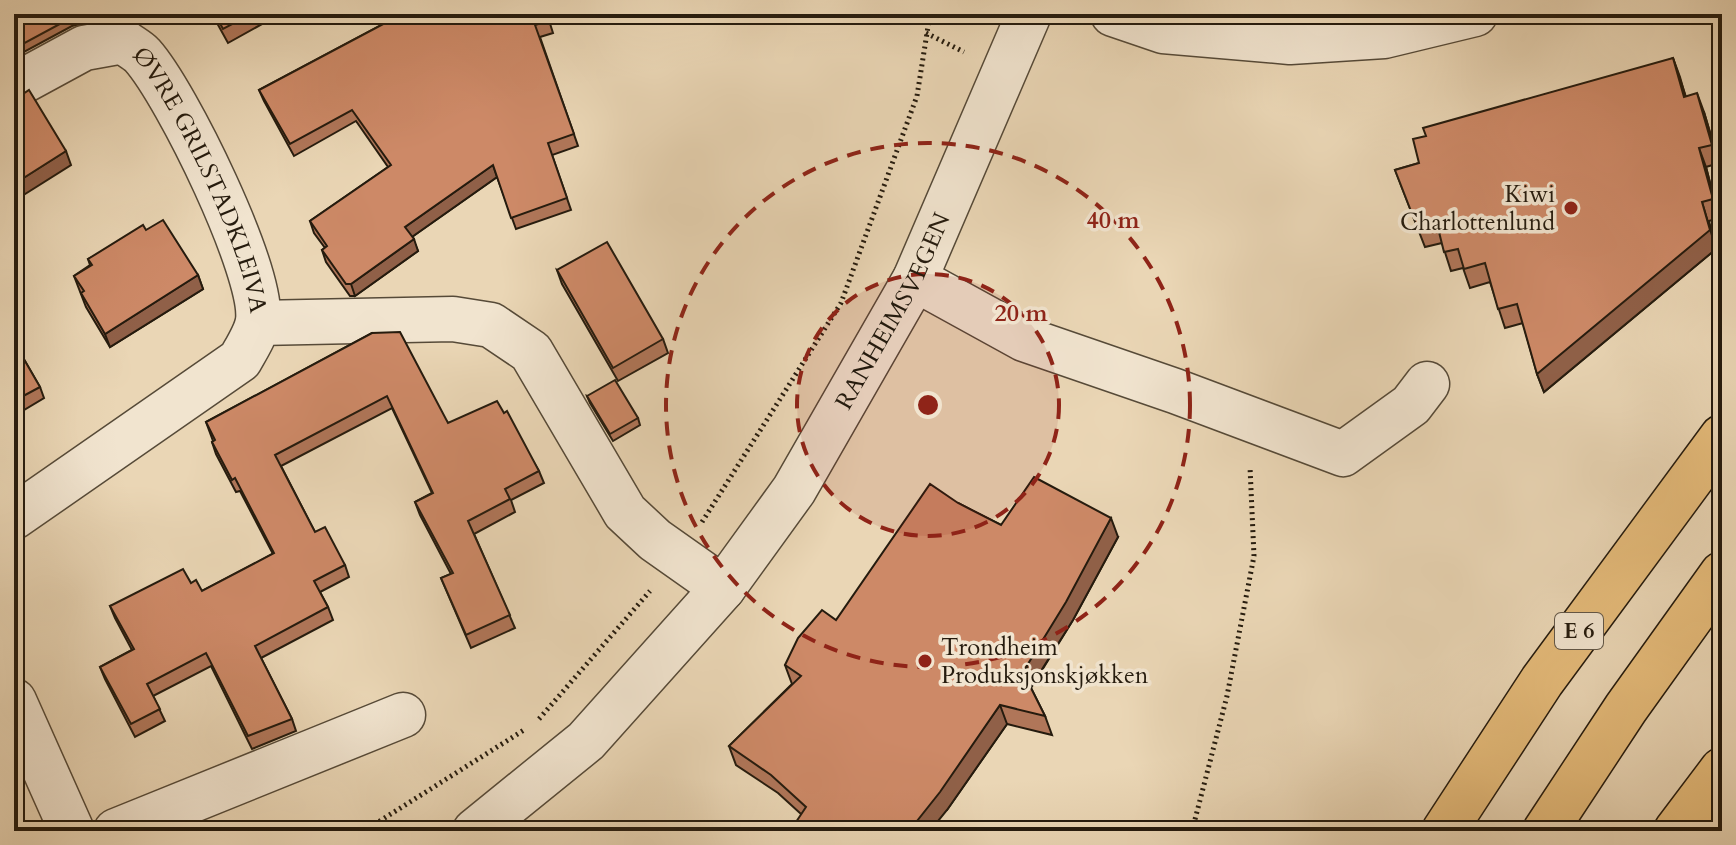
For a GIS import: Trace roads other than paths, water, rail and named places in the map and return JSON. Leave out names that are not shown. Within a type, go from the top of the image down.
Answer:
[{"type":"highway","name":"E 6","points":[[1444,831],[1542,681],[1722,437]]},
{"type":"highway","points":[[1545,831],[1626,708],[1722,574]]},
{"type":"highway","points":[[1676,831],[1722,770]]},
{"type":"street","name":"RANHEIMSVEGEN","points":[[475,831],[586,741],[723,588],[794,490],[915,279],[1029,14]]},
{"type":"street","points":[[1113,14],[1163,31],[1290,42],[1384,36],[1475,14]]},
{"type":"street","name":"ØVRE GRILSTADKLEIVA","points":[[14,86],[84,48],[123,41],[141,53],[206,161],[246,262],[256,295],[258,323],[240,360],[14,517]]},
{"type":"street","points":[[915,279],[1024,339],[1343,454],[1411,405],[1427,384]]},
{"type":"street","points":[[258,323],[453,319],[491,325],[531,352],[625,512],[655,540],[723,588]]},
{"type":"street","points":[[14,701],[72,831]]},
{"type":"street","points":[[116,831],[403,715]]},
{"type":"place","name":"Kiwi Charlottenlund","points":[[1571,208]]},
{"type":"place","name":"Trondheim Produksjonskjøkken","points":[[925,661]]}]
